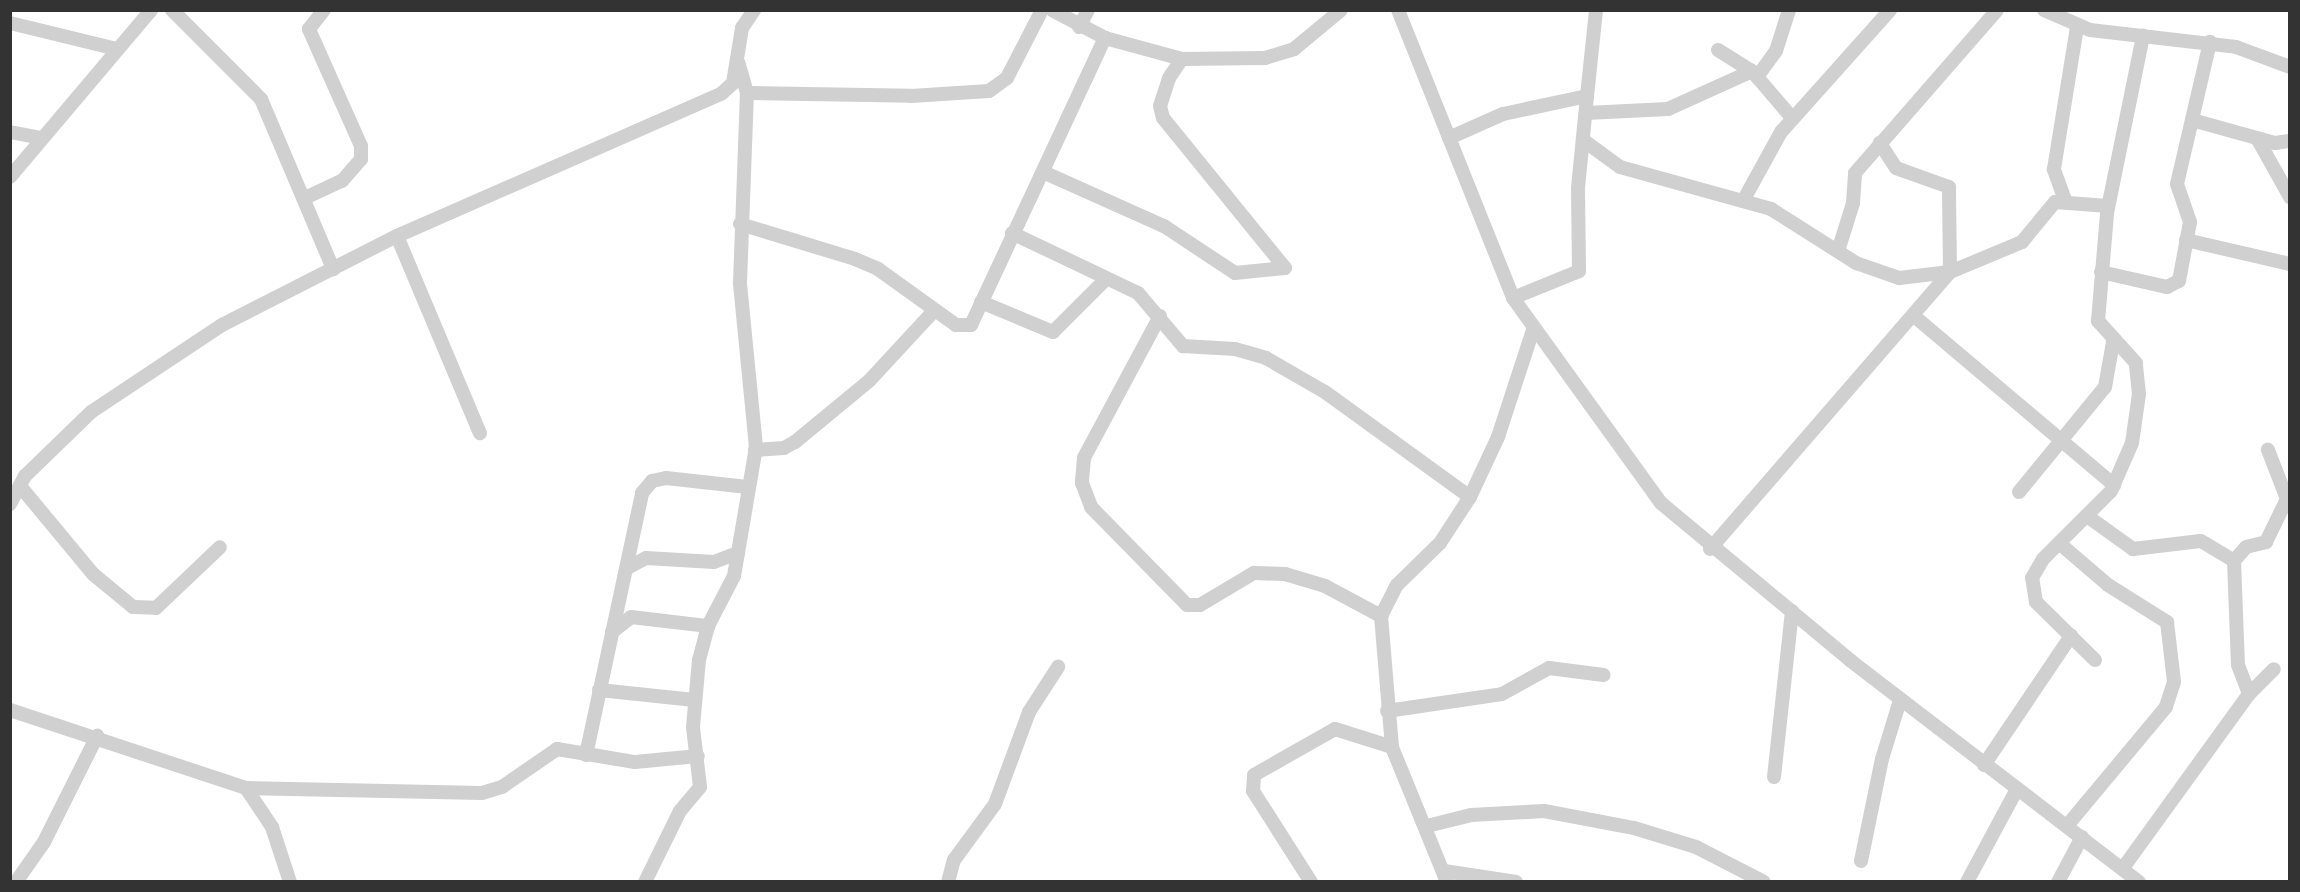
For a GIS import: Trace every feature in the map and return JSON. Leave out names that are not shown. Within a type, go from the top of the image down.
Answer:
[{"type":"street","points":[[10,177],[40,138],[151,10]]},
{"type":"street","points":[[172,10],[261,99],[307,197],[333,269]]},
{"type":"street","points":[[307,197],[342,181],[361,159],[361,146],[309,29],[324,10]]},
{"type":"street","points":[[10,504],[20,486],[91,412],[222,325],[397,236],[722,93],[733,83],[742,28],[754,10]]},
{"type":"street","points":[[747,93],[911,96],[989,91],[1007,78],[1042,10]]},
{"type":"street","points":[[1052,10],[1079,27],[1105,38],[1182,59],[1265,58],[1294,49],[1341,10]]},
{"type":"street","points":[[1079,27],[1088,10]]},
{"type":"street","points":[[1398,10],[1513,298],[1533,330],[1661,503],[1710,549],[1792,611],[1900,700],[2139,882]]},
{"type":"street","points":[[1513,298],[1579,271],[1583,140],[1596,10]]},
{"type":"street","points":[[1586,113],[1674,107],[1755,74],[1776,51],[1789,10]]},
{"type":"street","points":[[1743,201],[1773,143],[1890,10]]},
{"type":"street","points":[[1838,251],[1853,203],[1855,173],[1997,10]]},
{"type":"street","points":[[2044,10],[2077,27],[2210,42],[2289,67]]},
{"type":"street","points":[[10,23],[117,49]]},
{"type":"street","points":[[2065,200],[2054,170],[2077,27]]},
{"type":"street","points":[[2096,660],[2036,602],[2032,591],[2032,578],[2059,543],[2114,485],[2132,443],[2139,394],[2136,363],[2113,342],[2098,321],[2108,206],[2143,36]]},
{"type":"street","points":[[740,224],[878,269],[933,312],[964,327],[971,325],[1105,38]]},
{"type":"street","points":[[2101,272],[2175,287],[2186,240],[2188,212],[2177,184],[2210,42]]},
{"type":"street","points":[[1718,50],[1755,74],[1793,119]]},
{"type":"street","points":[[1043,172],[1164,226],[1235,273],[1285,268],[1163,118],[1160,106],[1169,78],[1182,59]]},
{"type":"street","points":[[645,882],[680,811],[700,787],[694,700],[708,626],[729,594],[755,450],[740,224],[747,93],[738,62]]},
{"type":"street","points":[[1449,138],[1503,114],[1587,96]]},
{"type":"street","points":[[2192,120],[2257,138],[2289,141]]},
{"type":"street","points":[[10,132],[40,138]]},
{"type":"street","points":[[2257,138],[2289,197]]},
{"type":"street","points":[[1583,140],[1620,166],[1743,201],[1791,219],[1838,251],[1886,276],[1950,272],[2027,238],[2048,207],[2065,200],[2108,206]]},
{"type":"street","points":[[1710,549],[1950,272],[1949,187],[1896,168],[1880,143]]},
{"type":"street","points":[[1012,233],[1138,293],[1160,316],[1183,346],[1254,353],[1325,392],[1470,497]]},
{"type":"street","points":[[397,236],[480,433]]},
{"type":"street","points":[[2186,240],[2289,264]]},
{"type":"street","points":[[981,302],[1053,332],[1106,279]]},
{"type":"street","points":[[755,450],[784,448],[795,442],[869,381],[933,312]]},
{"type":"street","points":[[1160,316],[1084,458],[1082,483],[1091,507],[1187,605],[1200,605],[1254,573],[1286,574],[1325,586],[1381,616]]},
{"type":"street","points":[[1914,316],[2114,485]]},
{"type":"street","points":[[1516,882],[1445,876],[1427,826],[1392,747],[1381,616],[1397,585],[1440,543],[1470,497],[1498,437],[1533,330]]},
{"type":"street","points":[[2019,492],[2105,387],[2113,342]]},
{"type":"street","points":[[2249,694],[2238,665],[2234,561],[2246,547],[2266,542],[2288,499],[2268,450]]},
{"type":"street","points":[[586,755],[612,632],[629,567],[642,494],[652,481],[748,487]]},
{"type":"street","points":[[20,486],[93,574],[133,607],[156,608],[220,547]]},
{"type":"street","points":[[2087,516],[2133,549],[2200,540],[2234,561]]},
{"type":"street","points":[[2059,543],[2108,585],[2167,622],[2174,682],[2166,707],[2067,826]]},
{"type":"street","points":[[629,567],[646,558],[714,561],[738,553]]},
{"type":"street","points":[[1774,777],[1792,611]]},
{"type":"street","points":[[612,632],[631,617],[708,626]]},
{"type":"street","points":[[1984,765],[2071,636]]},
{"type":"street","points":[[948,882],[954,860],[995,804],[1029,712],[1058,667]]},
{"type":"street","points":[[1388,711],[1502,694],[1549,668],[1604,675]]},
{"type":"street","points":[[2123,868],[2249,694],[2274,669]]},
{"type":"street","points":[[599,690],[694,700]]},
{"type":"street","points":[[1861,861],[1882,759],[1900,700]]},
{"type":"street","points":[[10,710],[97,736],[246,788],[482,793],[502,787],[557,749],[635,762],[698,756]]},
{"type":"street","points":[[1311,882],[1253,791],[1254,776],[1335,729],[1392,747]]},
{"type":"street","points":[[16,882],[44,842],[97,736]]},
{"type":"street","points":[[246,788],[272,827],[290,882]]},
{"type":"street","points":[[1967,882],[2017,789]]},
{"type":"street","points":[[1427,826],[1505,811],[1564,814],[1696,847],[1764,882]]},
{"type":"street","points":[[2058,882],[2082,837]]}]
